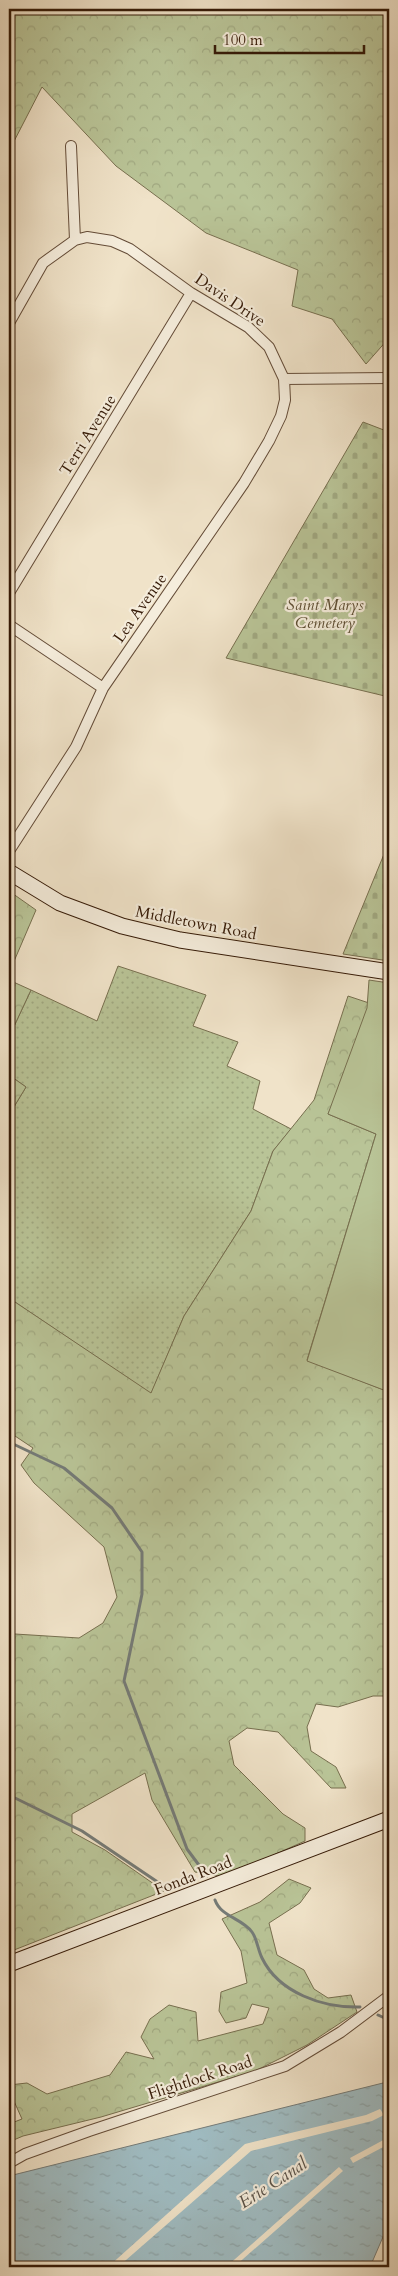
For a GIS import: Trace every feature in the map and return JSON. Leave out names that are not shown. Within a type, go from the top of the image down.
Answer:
[{"type":"street","points":[[9,323],[43,264],[75,240],[71,146]]},
{"type":"street","name":"Davis Drive","points":[[75,240],[87,237],[112,240],[130,249],[191,293],[248,327],[269,347],[284,379]]},
{"type":"street","name":"Terri Avenue","points":[[9,592],[191,293]]},
{"type":"street","points":[[284,379],[389,378]]},
{"type":"street","name":"Lea Avenue","points":[[9,851],[76,747],[103,688],[244,483],[269,441],[281,416],[285,400],[284,379]]},
{"type":"street","points":[[9,625],[103,688]]},
{"type":"street","name":"Middletown Road","points":[[9,872],[60,903],[122,926],[180,940],[389,972]]},
{"type":"street","name":"Fonda Road","points":[[9,1964],[389,1819]]},
{"type":"street","name":"Flightlock Road","points":[[9,2163],[25,2154],[89,2131],[284,2066],[341,2032],[389,1996]]},
{"type":"green space","points":[[9,9],[389,9],[389,338],[366,364],[332,319],[292,306],[298,270],[206,233],[116,166],[42,87],[9,151]]},
{"type":"green space","name":"Saint Marys Cemetery","points":[[363,422],[389,432],[389,697],[226,658]]},
{"type":"green space","points":[[389,842],[389,961],[343,954]]},
{"type":"green space","points":[[9,891],[36,910],[9,973]]},
{"type":"green space","points":[[118,966],[206,995],[193,1026],[238,1042],[227,1066],[260,1081],[253,1109],[291,1129],[273,1151],[251,1211],[184,1316],[151,1394],[9,1298],[9,1115],[26,1087],[9,1075],[9,1037],[31,990],[97,1021]]},
{"type":"green space","points":[[9,980],[31,990],[9,1037]]},
{"type":"green space","points":[[369,980],[389,983],[389,1392],[307,1361],[376,1134],[328,1114],[367,1008]]},
{"type":"green space","points":[[348,996],[378,1006],[328,1114],[376,1134],[307,1360],[389,1392],[389,1696],[373,1696],[338,1707],[316,1704],[307,1727],[311,1751],[336,1767],[346,1788],[331,1788],[278,1732],[247,1728],[229,1741],[234,1765],[283,1814],[305,1828],[305,1841],[224,1877],[195,1872],[152,1800],[145,1773],[72,1814],[72,1832],[105,1850],[164,1891],[9,1952],[9,1631],[15,1634],[79,1638],[103,1623],[117,1597],[104,1547],[34,1483],[21,1465],[33,1448],[9,1432],[9,1298],[151,1393],[184,1316],[251,1211],[273,1151],[314,1100]]},
{"type":"green space","points":[[9,1075],[26,1087],[9,1115]]},
{"type":"green space","points":[[289,1879],[311,1888],[300,1903],[269,1923],[277,1955],[304,1970],[314,1989],[328,1998],[351,1995],[357,2012],[307,2045],[255,2071],[101,2117],[23,2136],[9,2142],[9,2124],[22,2119],[9,2090],[9,2085],[27,2083],[47,2094],[110,2075],[126,2052],[154,2059],[141,2037],[150,2019],[169,2005],[196,2012],[198,2041],[263,2024],[269,2008],[252,2004],[246,2018],[226,2023],[219,2011],[221,1992],[247,1983],[241,1951],[222,1919],[260,1902]]},
{"type":"water","name":"Erie Canal","points":[[387,2082],[389,2086],[389,2223],[370,2267],[9,2267],[9,2176]]},
{"type":"pier","points":[[380,2109],[384,2115],[372,2121],[251,2151],[118,2267],[108,2267],[245,2144],[366,2115]]},
{"type":"pier","points":[[389,2137],[389,2144],[353,2163],[350,2158]]},
{"type":"pier","points":[[339,2167],[343,2171],[234,2267],[226,2267]]},
{"type":"waterway","points":[[9,1442],[64,1468],[112,1508],[142,1552],[142,1594],[124,1681],[187,1849],[207,1876]]},
{"type":"waterway","points":[[9,1795],[82,1831],[168,1889]]},
{"type":"waterway","points":[[215,1900],[222,1910],[243,1923],[252,1932],[262,1958],[279,1981],[304,1996],[317,2001],[331,2005],[360,2007]]},
{"type":"waterway","points":[[378,2015],[389,2020]]}]
